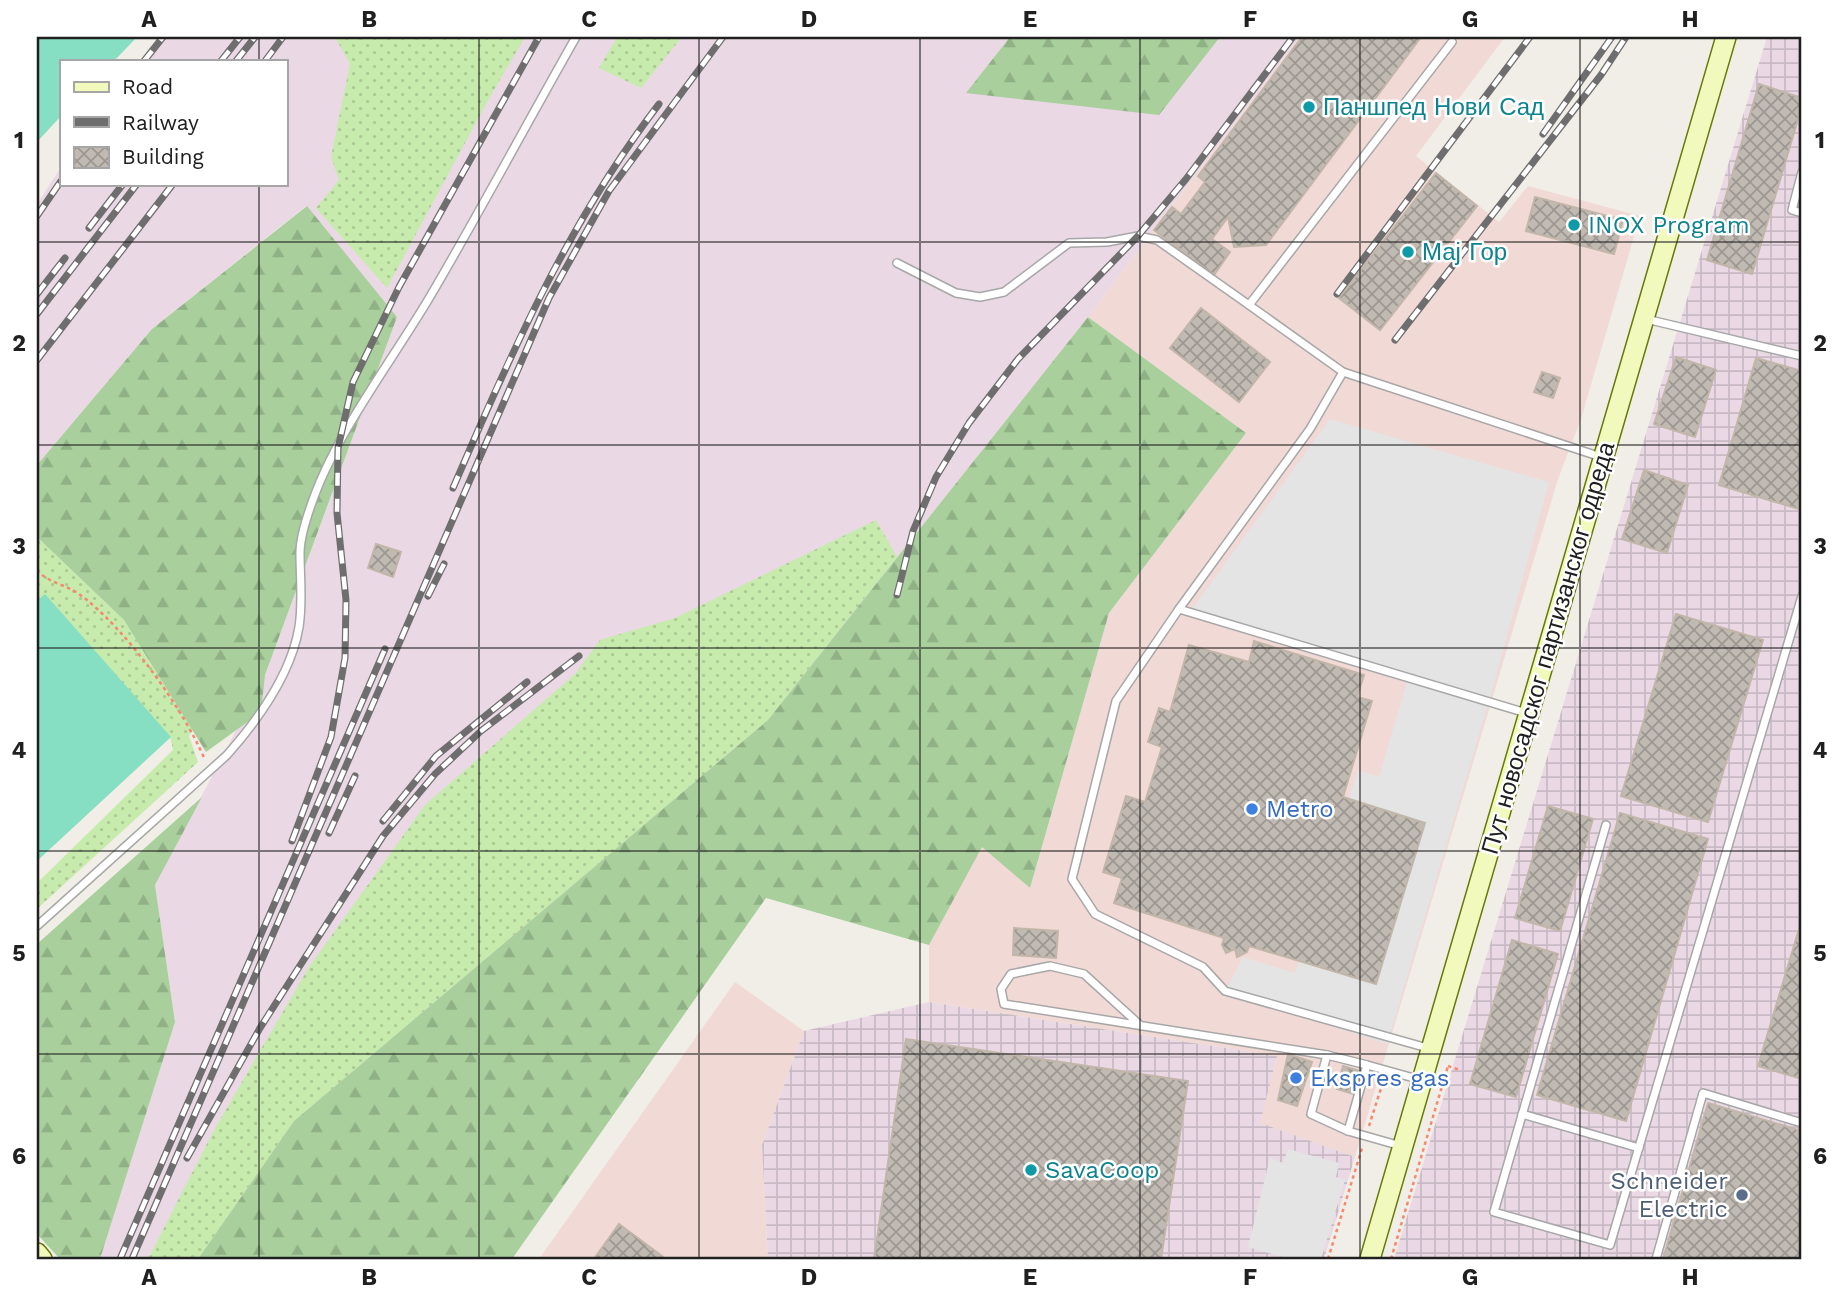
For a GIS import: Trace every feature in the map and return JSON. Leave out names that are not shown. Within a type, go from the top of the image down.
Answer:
[{"type":"street","name":"Пут новосадског партизанског одреда","points":[[1370,1259],[1530,714],[1641,318],[1726,37]]},
{"type":"street","points":[[37,1253],[43,1259]]},
{"type":"lane","points":[[37,926],[228,755],[251,727],[286,666],[299,629],[303,584],[300,551],[314,497],[338,448],[431,295],[576,37]]},
{"type":"lane","points":[[1249,305],[1452,42]]},
{"type":"lane","points":[[1802,172],[1792,210],[1802,214]]},
{"type":"lane","points":[[897,263],[956,293],[980,297],[1004,292],[1069,243],[1107,242],[1138,236],[1157,240],[1343,372],[1602,457]]},
{"type":"lane","points":[[1641,318],[1678,329],[1802,356]]},
{"type":"lane","points":[[1343,372],[1310,429],[1179,609],[1116,701],[1072,879],[1096,914],[1203,967],[1225,990],[1432,1049]]},
{"type":"lane","points":[[1606,825],[1494,1212],[1610,1245],[1802,596]]},
{"type":"lane","points":[[1179,609],[1530,714]]},
{"type":"lane","points":[[1141,1026],[1084,974],[1050,967],[1011,974],[1001,989],[1004,1004],[1141,1026],[1327,1055],[1422,1080]]},
{"type":"lane","points":[[1327,1055],[1311,1114],[1348,1131],[1403,1146]]},
{"type":"lane","points":[[1348,1131],[1367,1065]]},
{"type":"lane","points":[[1656,1259],[1703,1093],[1802,1123]]},
{"type":"lane","points":[[1522,1114],[1639,1148]]},
{"type":"path","points":[[37,570],[43,578],[77,592],[116,626],[193,730],[209,770]]},
{"type":"path","points":[[1391,1259],[1448,1066]]},
{"type":"path","points":[[1328,1259],[1387,1070]]},
{"type":"shaded area","points":[[162,37],[1300,37],[1088,317],[768,720],[294,1121],[198,1259],[100,1259],[175,1022],[155,885],[265,675],[397,317],[306,206],[152,329],[37,465],[37,204],[60,169],[60,186],[287,186],[287,60],[143,60]]},
{"type":"shaded area","points":[[1300,37],[1505,37],[1416,156],[1499,222],[1528,186],[1640,216],[1581,419],[1558,479],[1355,1157],[1259,1123],[1277,1056],[929,1002],[929,945],[982,846],[1030,888],[1109,613],[1246,433],[1088,317]]},
{"type":"shaded area","points":[[1767,37],[1802,37],[1802,1259],[1394,1259]]},
{"type":"shaded area","points":[[1330,419],[1549,482],[1489,701],[1387,1044],[1225,991],[1243,957],[1295,973],[1358,770],[1379,777],[1408,678],[1190,612]]},
{"type":"shaded area","points":[[735,982],[804,1031],[762,1145],[768,1259],[539,1259]]},
{"type":"shaded area","points":[[929,1002],[1277,1056],[1260,1123],[1355,1157],[1324,1259],[768,1259],[762,1145],[804,1031]]},
{"type":"shaded area","points":[[1288,1149],[1339,1163],[1336,1177],[1345,1180],[1321,1259],[1289,1259],[1248,1247],[1270,1158],[1283,1163]]},
{"type":"green space","points":[[37,37],[137,37],[115,60],[60,60],[60,117],[37,142]]},
{"type":"green space","points":[[335,37],[525,37],[387,288],[316,208],[339,180],[331,157],[350,64]]},
{"type":"green space","points":[[617,37],[682,37],[641,88],[599,68]]},
{"type":"green space","points":[[1010,37],[1220,37],[1159,115],[966,93]]},
{"type":"green space","points":[[307,206],[397,317],[265,675],[261,712],[206,752],[124,620],[37,537],[37,465],[152,329]]},
{"type":"green space","points":[[1088,317],[1246,433],[1109,613],[1030,888],[982,847],[929,945],[766,898],[512,1259],[198,1259],[294,1121],[768,720]]},
{"type":"green space","points":[[876,520],[897,557],[768,720],[294,1121],[198,1259],[148,1259],[214,1130],[309,967],[425,805],[575,674],[600,640],[675,618]]},
{"type":"green space","points":[[37,537],[124,620],[193,730],[189,736],[198,762],[37,909],[37,883],[173,750],[170,736],[45,595],[37,601]]},
{"type":"green space","points":[[45,594],[171,737],[37,861],[37,601]]},
{"type":"green space","points":[[202,797],[155,885],[175,1022],[100,1259],[60,1259],[37,1234],[37,944]]},
{"type":"building","name":"Паншпед Нови Сад","points":[[1302,37],[1421,37],[1266,245],[1234,247],[1228,217],[1212,239],[1230,252],[1214,275],[1154,230],[1172,207],[1181,214],[1205,182],[1198,176]]},
{"type":"building","points":[[1759,84],[1802,98],[1802,106],[1752,274],[1707,260]]},
{"type":"building","name":"Мај Гор","points":[[1436,173],[1477,206],[1380,330],[1339,298]]},
{"type":"building","name":"INOX Program","points":[[1535,197],[1623,220],[1614,254],[1526,231]]},
{"type":"building","points":[[1201,308],[1270,362],[1239,402],[1170,348]]},
{"type":"building","points":[[1676,357],[1716,370],[1695,437],[1654,424]]},
{"type":"building","points":[[1756,358],[1802,371],[1802,510],[1719,485]]},
{"type":"building","points":[[1542,372],[1560,378],[1553,398],[1534,392]]},
{"type":"building","points":[[1644,470],[1688,485],[1667,553],[1622,539]]},
{"type":"building","points":[[376,544],[401,552],[393,577],[368,568]]},
{"type":"building","points":[[1676,614],[1763,640],[1708,822],[1621,796]]},
{"type":"building","name":"Metro","points":[[1254,641],[1364,675],[1357,697],[1372,701],[1343,797],[1425,823],[1376,984],[1249,946],[1247,952],[1237,957],[1235,949],[1226,953],[1222,945],[1224,938],[1114,903],[1122,878],[1103,872],[1126,796],[1145,802],[1162,747],[1148,742],[1159,708],[1170,712],[1189,645],[1249,662]]},
{"type":"building","points":[[1548,806],[1593,819],[1560,931],[1515,918]]},
{"type":"building","points":[[1620,813],[1708,839],[1626,1121],[1537,1095]]},
{"type":"building","points":[[1802,919],[1802,1079],[1758,1066]]},
{"type":"building","points":[[1014,928],[1058,931],[1056,958],[1013,955]]},
{"type":"building","points":[[1512,940],[1558,954],[1516,1097],[1470,1084]]},
{"type":"building","name":"SavaCoop","points":[[906,1039],[1188,1081],[1161,1259],[874,1259]]},
{"type":"building","name":"Ekspres gas","points":[[1288,1054],[1312,1062],[1297,1106],[1278,1100]]},
{"type":"building","points":[[1343,1066],[1363,1072],[1357,1095],[1337,1089]]},
{"type":"building","name":"Schneider Electric","points":[[1708,1103],[1802,1131],[1802,1259],[1663,1259]]},
{"type":"building","points":[[619,1224],[666,1259],[594,1259]]},
{"type":"railway","points":[[145,60],[163,37]]},
{"type":"railway","points":[[222,60],[240,37]]},
{"type":"railway","points":[[237,60],[255,37]]},
{"type":"railway","points":[[266,60],[283,37]]},
{"type":"railway","points":[[292,841],[331,737],[345,658],[346,600],[337,513],[338,448],[353,382],[399,287],[539,37]]},
{"type":"railway","points":[[132,1259],[549,298],[609,191],[723,37]]},
{"type":"railway","points":[[897,595],[913,531],[936,477],[969,423],[1018,359],[1138,236],[1186,179],[1293,37]]},
{"type":"railway","points":[[1337,294],[1530,37]]},
{"type":"railway","points":[[1543,134],[1612,37]]},
{"type":"railway","points":[[1395,340],[1601,75],[1626,37]]},
{"type":"railway","points":[[453,488],[544,289],[597,194],[659,104]]},
{"type":"railway","points":[[37,216],[60,182]]},
{"type":"railway","points":[[89,228],[121,186]]},
{"type":"railway","points":[[37,314],[135,186]]},
{"type":"railway","points":[[37,360],[171,186]]},
{"type":"railway","points":[[37,294],[65,258]]},
{"type":"railway","points":[[428,596],[444,564]]},
{"type":"railway","points":[[120,1259],[385,649]]},
{"type":"railway","points":[[187,1158],[260,1028],[383,836],[435,774],[481,731],[579,656]]},
{"type":"railway","points":[[383,821],[436,756],[527,682]]},
{"type":"railway","points":[[329,833],[355,776]]},
{"type":"place","name":"Паншпед Нови Сад","points":[[1309,107]]},
{"type":"place","name":"INOX Program","points":[[1574,225]]},
{"type":"place","name":"Мај Гор","points":[[1408,252]]},
{"type":"place","name":"Metro","points":[[1252,809]]},
{"type":"place","name":"Ekspres gas","points":[[1296,1078]]},
{"type":"place","name":"SavaCoop","points":[[1031,1170]]},
{"type":"place","name":"Schneider Electric","points":[[1742,1195]]}]
